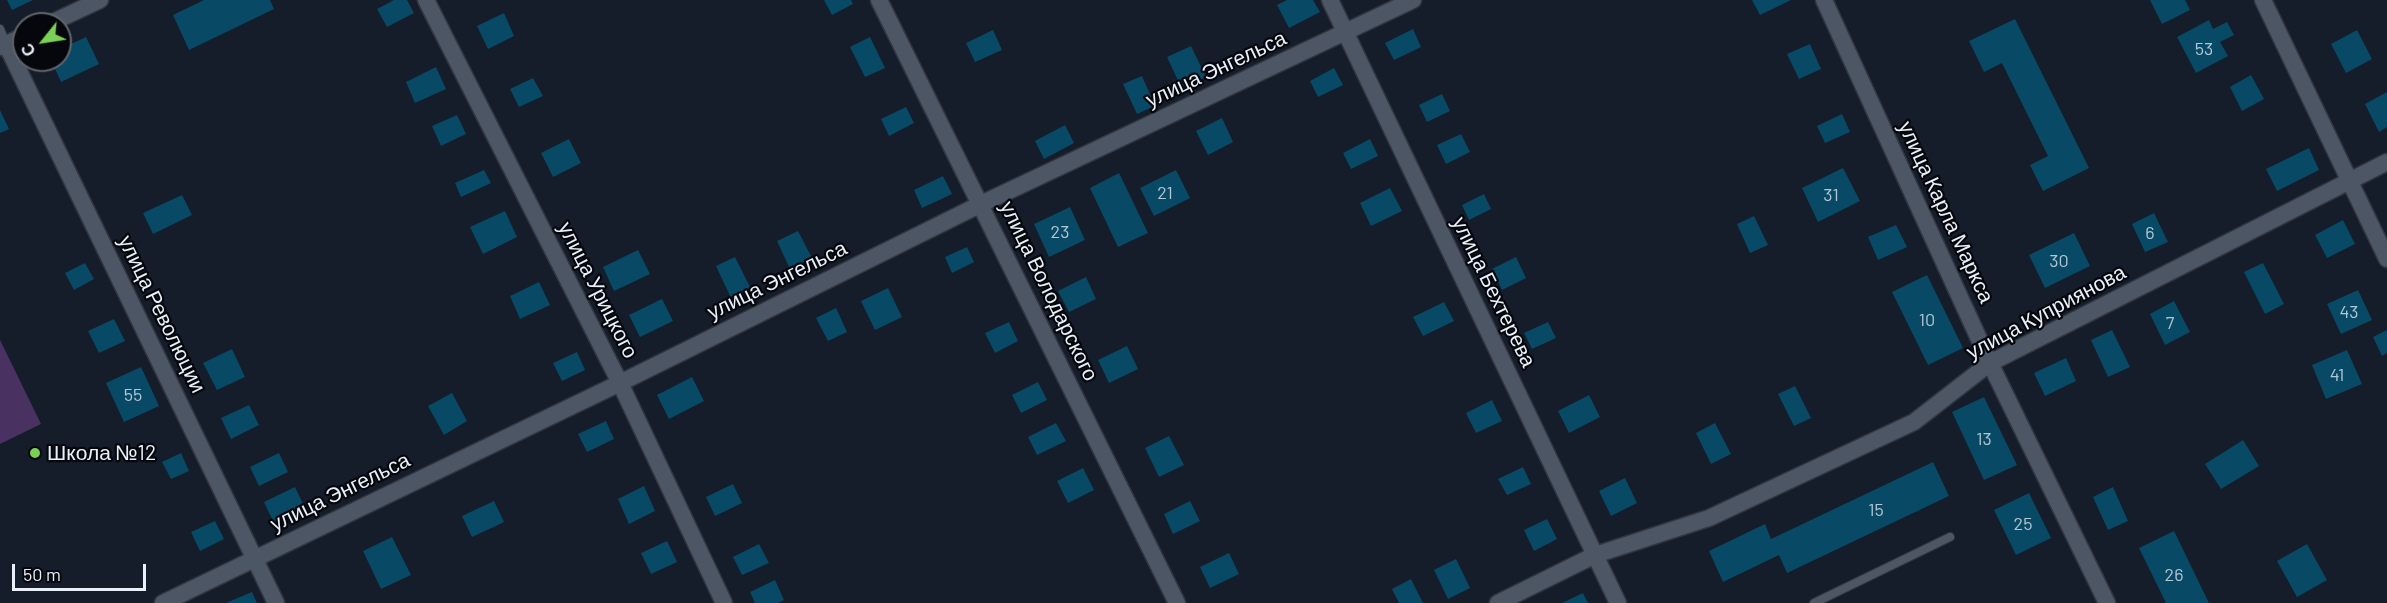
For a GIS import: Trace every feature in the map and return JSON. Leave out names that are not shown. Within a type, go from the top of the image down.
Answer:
[{"type":"street","points":[[72,13],[100,0]]},
{"type":"street","name":"улица Урицкого","points":[[426,0],[620,382],[724,603]]},
{"type":"street","name":"улица Володарского","points":[[879,0],[1177,603]]},
{"type":"street","name":"улица Бехтерева","points":[[1330,0],[1618,603]]},
{"type":"street","name":"улица Энгельса","points":[[163,603],[981,204],[1413,0]]},
{"type":"street","name":"улица Карла Маркса","points":[[1824,0],[1990,363],[2107,603]]},
{"type":"street","points":[[2263,0],[2387,259]]},
{"type":"street","name":"улица Революции","points":[[2,40],[276,603]]},
{"type":"street","name":"улица Куприянова","points":[[1498,603],[1595,555],[1710,518],[1914,422],[1990,363],[2387,162]]},
{"type":"lane","points":[[1814,603],[1950,537]]},
{"type":"shaded area","points":[[0,340],[41,424],[0,444]]},
{"type":"building","points":[[7,0],[33,0],[12,10]]},
{"type":"building","points":[[204,0],[270,0],[274,9],[189,50],[173,15]]},
{"type":"building","points":[[394,0],[407,0],[414,13],[387,27],[377,9]]},
{"type":"building","points":[[824,0],[851,0],[853,4],[832,15]]},
{"type":"building","points":[[1287,0],[1313,0],[1320,12],[1289,28],[1277,5]]},
{"type":"building","points":[[1752,0],[1791,0],[1760,15]]},
{"type":"building","points":[[2150,0],[2185,0],[2190,10],[2162,24]]},
{"type":"building","points":[[504,13],[514,36],[488,49],[477,26]]},
{"type":"building","points":[[2015,19],[2089,168],[2043,191],[2030,165],[2048,156],[2002,63],[1984,72],[1969,41]]},
{"type":"building","points":[[2209,20],[2213,29],[2227,22],[2234,35],[2220,42],[2228,56],[2196,73],[2177,37]]},
{"type":"building","points":[[1413,29],[1421,47],[1394,60],[1385,43]]},
{"type":"building","points":[[993,30],[1002,50],[975,62],[966,43]]},
{"type":"building","points":[[2357,30],[2372,59],[2346,73],[2331,44]]},
{"type":"building","points":[[86,37],[99,64],[61,82],[56,72],[72,72],[72,43]]},
{"type":"building","points":[[870,37],[885,68],[865,77],[850,47]]},
{"type":"building","points":[[1810,44],[1821,69],[1799,79],[1787,54]]},
{"type":"building","points":[[1191,46],[1206,77],[1182,89],[1167,57]]},
{"type":"building","points":[[436,67],[446,89],[415,103],[406,82]]},
{"type":"building","points":[[1334,68],[1343,85],[1318,97],[1310,81]]},
{"type":"building","points":[[2251,75],[2264,99],[2242,111],[2230,87]]},
{"type":"building","points":[[1142,76],[1155,106],[1137,114],[1123,84]]},
{"type":"building","points":[[533,78],[543,96],[519,107],[510,89]]},
{"type":"building","points":[[2387,92],[2387,127],[2379,132],[2365,104]]},
{"type":"building","points":[[1442,94],[1450,111],[1427,122],[1419,105]]},
{"type":"building","points":[[906,107],[914,123],[889,136],[881,119]]},
{"type":"building","points":[[0,110],[9,129],[0,133]]},
{"type":"building","points":[[1842,114],[1850,132],[1825,143],[1817,126]]},
{"type":"building","points":[[457,115],[466,134],[441,146],[432,126]]},
{"type":"building","points":[[1222,118],[1233,142],[1208,155],[1196,131]]},
{"type":"building","points":[[1065,125],[1074,143],[1044,159],[1035,141]]},
{"type":"building","points":[[1461,134],[1470,152],[1446,164],[1437,145]]},
{"type":"building","points":[[569,139],[581,163],[553,177],[541,153]]},
{"type":"building","points":[[1370,139],[1378,156],[1351,169],[1343,153]]},
{"type":"building","points":[[2309,148],[2319,170],[2277,191],[2266,169]]},
{"type":"building","points":[[1843,168],[1860,201],[1818,222],[1802,188]]},
{"type":"building","points":[[484,170],[491,183],[461,197],[455,183]]},
{"type":"building","points":[[1176,170],[1190,198],[1154,216],[1140,188]]},
{"type":"building","points":[[1119,173],[1148,233],[1118,247],[1090,188]]},
{"type":"building","points":[[943,176],[952,194],[922,208],[914,190]]},
{"type":"building","points":[[1390,188],[1402,211],[1371,226],[1360,203]]},
{"type":"building","points":[[1484,194],[1491,209],[1469,220],[1462,205]]},
{"type":"building","points":[[182,195],[192,215],[153,234],[143,213]]},
{"type":"building","points":[[1070,207],[1085,240],[1049,257],[1034,224]]},
{"type":"building","points":[[505,211],[517,237],[483,254],[470,227]]},
{"type":"building","points":[[2154,213],[2168,242],[2145,252],[2132,224]]},
{"type":"building","points":[[1754,216],[1768,245],[1750,253],[1737,224]]},
{"type":"building","points":[[2343,220],[2355,244],[2327,258],[2315,235]]},
{"type":"building","points":[[1896,225],[1907,247],[1878,260],[1868,237]]},
{"type":"building","points":[[798,231],[812,258],[790,269],[777,241]]},
{"type":"building","points":[[2074,233],[2090,266],[2045,288],[2029,255]]},
{"type":"building","points":[[967,247],[974,262],[952,273],[945,257]]},
{"type":"building","points":[[638,250],[650,274],[614,291],[603,267]]},
{"type":"building","points":[[735,257],[751,289],[731,298],[716,266]]},
{"type":"building","points":[[1516,257],[1526,278],[1502,290],[1492,269]]},
{"type":"building","points":[[85,263],[94,279],[74,290],[65,273]]},
{"type":"building","points":[[2263,263],[2284,304],[2265,314],[2244,272]]},
{"type":"building","points":[[1927,275],[1963,348],[1928,365],[1892,292]]},
{"type":"building","points":[[1086,277],[1096,299],[1069,312],[1058,291]]},
{"type":"building","points":[[539,282],[550,305],[520,319],[510,296]]},
{"type":"building","points":[[888,288],[902,317],[875,330],[861,301]]},
{"type":"building","points":[[2358,290],[2372,320],[2341,334],[2327,304]]},
{"type":"building","points":[[662,299],[673,321],[640,337],[629,315]]},
{"type":"building","points":[[2174,301],[2190,332],[2165,345],[2150,314]]},
{"type":"building","points":[[1444,302],[1454,321],[1423,336],[1413,317]]},
{"type":"building","points":[[836,308],[847,332],[828,341],[816,318]]},
{"type":"building","points":[[114,319],[125,341],[99,353],[88,331]]},
{"type":"building","points":[[1009,322],[1018,341],[995,353],[985,333]]},
{"type":"building","points":[[1548,322],[1556,338],[1532,349],[1524,333]]},
{"type":"building","points":[[2112,330],[2130,367],[2108,377],[2091,340]]},
{"type":"building","points":[[2387,330],[2387,353],[2382,356],[2373,337]]},
{"type":"building","points":[[1127,346],[1138,369],[1109,383],[1098,360]]},
{"type":"building","points":[[232,349],[245,377],[217,390],[203,363]]},
{"type":"building","points":[[2347,350],[2362,384],[2326,399],[2312,365]]},
{"type":"building","points":[[577,352],[585,370],[562,381],[553,363]]},
{"type":"building","points":[[2066,358],[2076,381],[2045,396],[2034,373]]},
{"type":"building","points":[[141,367],[159,406],[124,422],[106,383]]},
{"type":"building","points":[[692,377],[704,401],[669,419],[657,395]]},
{"type":"building","points":[[1038,382],[1047,400],[1021,413],[1012,395]]},
{"type":"building","points":[[1795,386],[1811,418],[1794,426],[1778,394]]},
{"type":"building","points":[[452,393],[467,421],[444,435],[428,406]]},
{"type":"building","points":[[1589,395],[1600,417],[1569,433],[1558,411]]},
{"type":"building","points":[[1984,397],[2017,465],[1984,480],[1952,412]]},
{"type":"building","points":[[1492,400],[1502,421],[1476,433],[1466,413]]},
{"type":"building","points":[[249,405],[259,425],[231,439],[221,418]]},
{"type":"building","points":[[606,421],[614,439],[587,452],[578,434]]},
{"type":"building","points":[[1056,423],[1066,441],[1037,455],[1028,437]]},
{"type":"building","points":[[1715,423],[1731,454],[1711,464],[1696,433]]},
{"type":"building","points":[[1169,436],[1184,465],[1159,477],[1145,448]]},
{"type":"building","points":[[2243,440],[2259,466],[2221,489],[2205,464]]},
{"type":"building","points":[[181,453],[189,471],[171,479],[162,462]]},
{"type":"building","points":[[279,453],[288,472],[259,486],[250,467]]},
{"type":"building","points":[[1933,462],[1949,496],[1787,573],[1779,555],[1723,582],[1709,551],[1765,524],[1771,539]]},
{"type":"building","points":[[1523,467],[1531,484],[1507,495],[1498,479]]},
{"type":"building","points":[[1083,468],[1094,490],[1068,503],[1057,481]]},
{"type":"building","points":[[1625,478],[1637,503],[1611,516],[1599,491]]},
{"type":"building","points":[[733,484],[742,503],[715,516],[706,497]]},
{"type":"building","points":[[644,486],[655,511],[629,524],[618,499]]},
{"type":"building","points":[[295,487],[305,508],[274,523],[264,502]]},
{"type":"building","points":[[2113,487],[2128,521],[2108,530],[2093,497]]},
{"type":"building","points":[[2029,493],[2051,538],[2016,555],[1994,510]]},
{"type":"building","points":[[494,501],[504,522],[472,537],[462,516]]},
{"type":"building","points":[[1190,501],[1200,521],[1173,534],[1164,514]]},
{"type":"building","points":[[1547,519],[1557,539],[1534,551],[1524,530]]},
{"type":"building","points":[[215,521],[224,539],[200,551],[191,532]]},
{"type":"building","points":[[2174,531],[2209,603],[2166,603],[2139,548]]},
{"type":"building","points":[[392,537],[411,575],[381,589],[363,551]]},
{"type":"building","points":[[667,541],[677,562],[651,574],[641,553]]},
{"type":"building","points":[[759,544],[769,563],[742,575],[733,557]]},
{"type":"building","points":[[2307,544],[2327,580],[2297,597],[2277,561]]},
{"type":"building","points":[[1229,553],[1239,574],[1210,588],[1200,567]]},
{"type":"building","points":[[1456,559],[1470,588],[1448,599],[1434,570]]},
{"type":"building","points":[[1411,579],[1423,603],[1399,603],[1392,589]]},
{"type":"building","points":[[775,580],[784,600],[778,603],[755,603],[750,592]]},
{"type":"building","points":[[252,592],[257,603],[226,603]]},
{"type":"building","points":[[1583,593],[1588,603],[1562,603]]},
{"type":"place","name":"Школа №12","points":[[35,453]]}]
